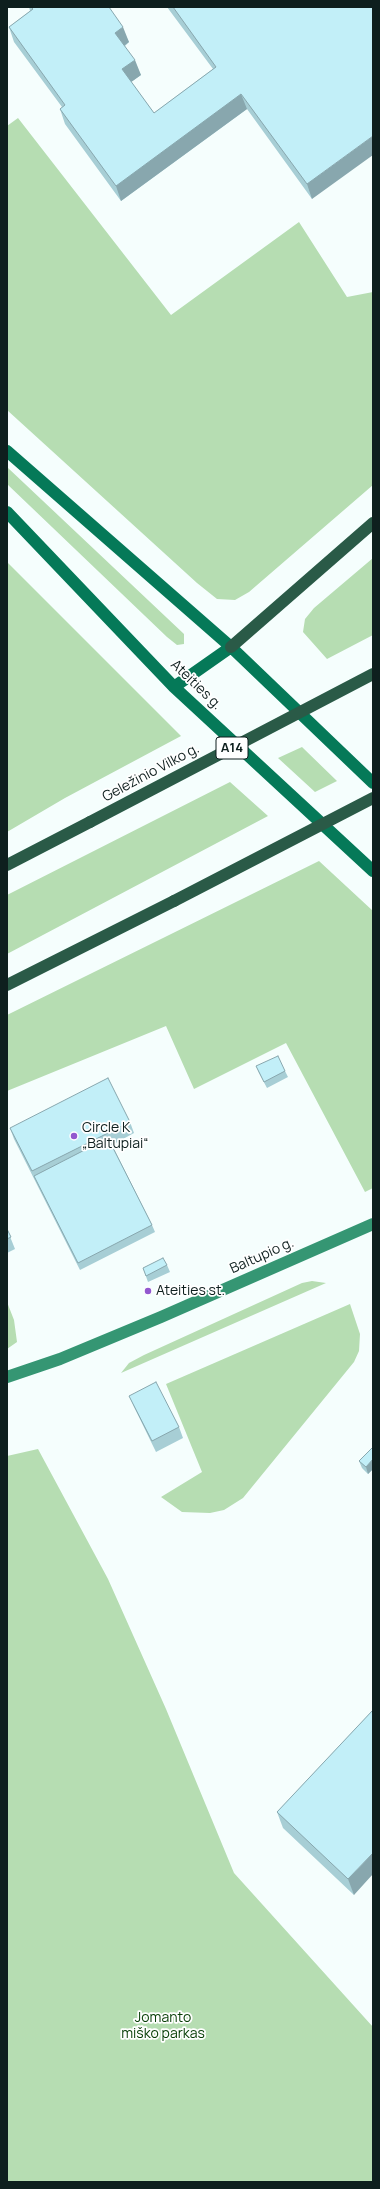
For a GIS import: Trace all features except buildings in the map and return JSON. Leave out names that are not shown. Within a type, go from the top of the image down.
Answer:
[{"type":"highway","points":[[231,647],[373,523]]},
{"type":"highway","name":"Geležinio Vilko g.","points":[[7,865],[373,674]]},
{"type":"highway","points":[[7,985],[373,798]]},
{"type":"main road","points":[[7,451],[231,647],[373,783]]},
{"type":"main road","name":"Ateities g.","points":[[7,512],[174,687],[373,871]]},
{"type":"main road","points":[[174,687],[231,647]]},
{"type":"street","name":"Baltupio g.","points":[[7,1377],[60,1359],[154,1320],[373,1224]]},
{"type":"green space","points":[[18,118],[171,315],[299,222],[347,297],[373,292],[373,485],[249,592],[235,600],[217,599],[197,583],[7,410],[7,126]]},
{"type":"green space","points":[[7,467],[184,634],[184,644],[177,645],[167,637],[7,484]]},
{"type":"green space","points":[[373,558],[373,635],[327,659],[303,632],[305,619],[314,608]]},
{"type":"green space","points":[[7,562],[181,736],[65,798],[7,832]]},
{"type":"green space","points":[[302,747],[337,781],[315,792],[278,758]]},
{"type":"green space","points":[[230,782],[268,816],[7,954],[7,895]]},
{"type":"green space","points":[[319,861],[373,911],[373,1188],[365,1192],[286,1043],[194,1089],[166,1026],[7,1091],[7,1015]]},
{"type":"green space","points":[[312,1281],[326,1283],[121,1373],[129,1363],[144,1355],[302,1283]]},
{"type":"green space","points":[[7,1302],[14,1320],[17,1342],[7,1349]]},
{"type":"green space","points":[[350,1304],[360,1334],[359,1351],[354,1362],[243,1498],[224,1510],[210,1513],[182,1512],[161,1497],[202,1472],[166,1384]]},
{"type":"green space","name":"Jomanto miško parkas","points":[[38,1449],[108,1579],[166,1709],[234,1873],[373,2027],[373,2182],[7,2182],[7,1456]]},
{"type":"place","name":"Circle K „Baltupiai“","points":[[74,1136]]},
{"type":"place","name":"Ateities st.","points":[[148,1291]]}]
